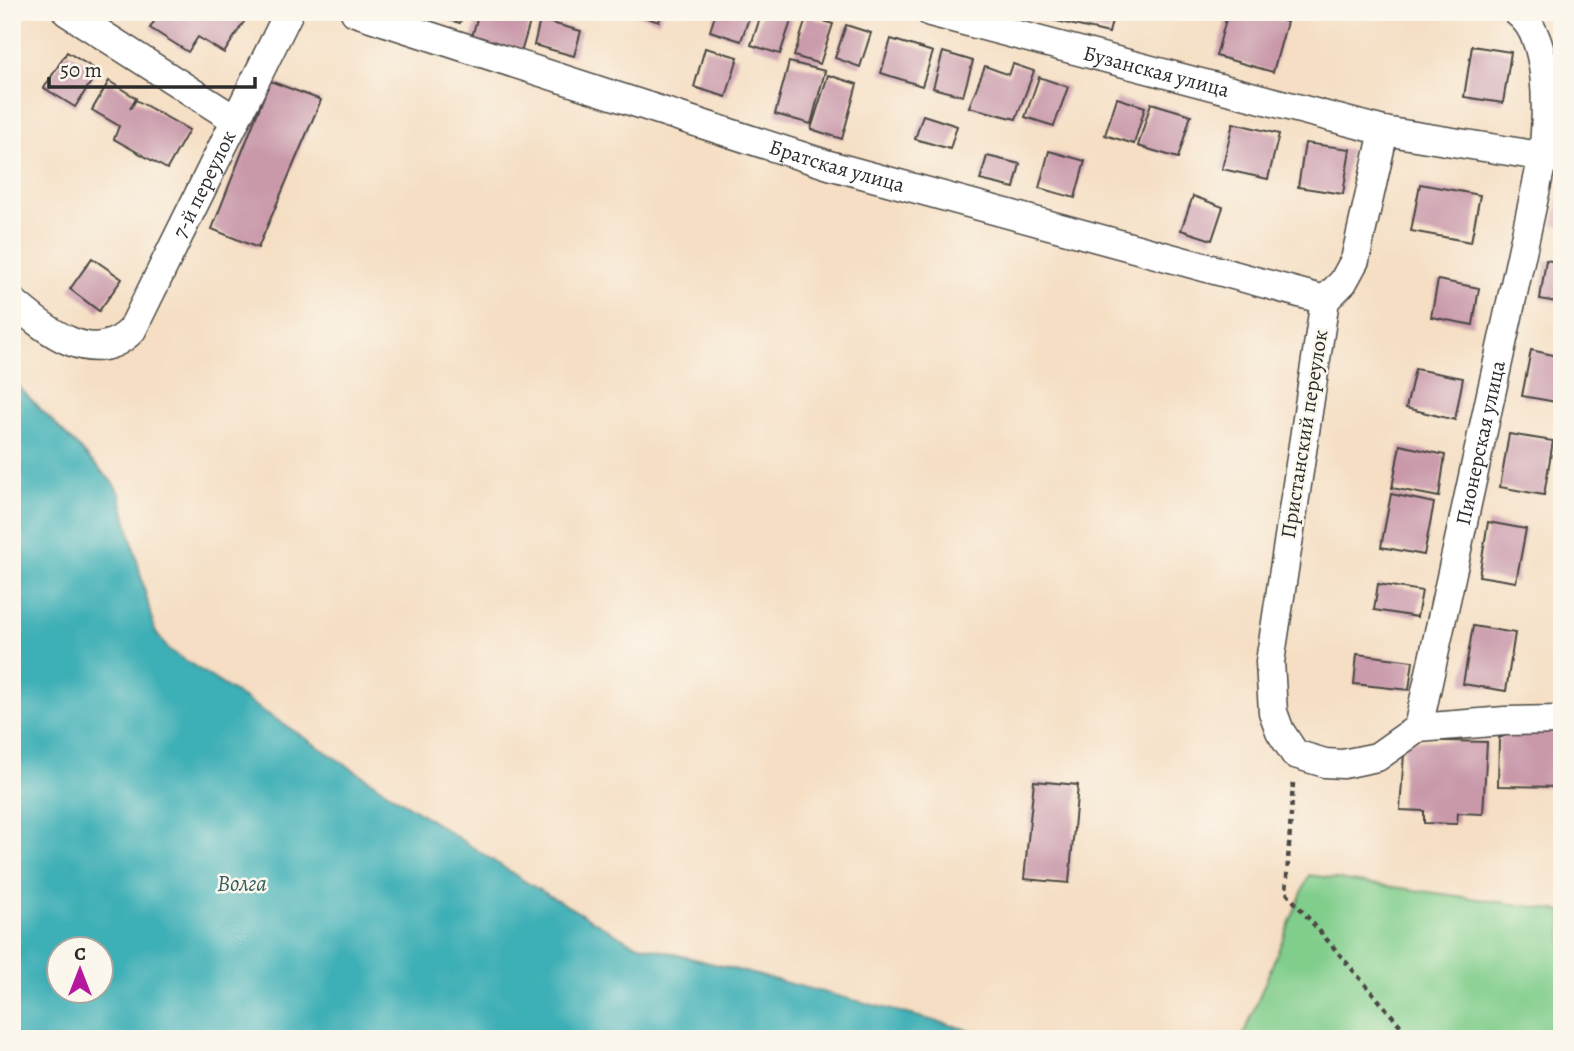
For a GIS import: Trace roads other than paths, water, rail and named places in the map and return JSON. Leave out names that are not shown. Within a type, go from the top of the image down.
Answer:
[{"type":"street","points":[[67,12],[234,118]]},
{"type":"street","name":"7-й переулок","points":[[12,301],[59,338],[94,347],[122,340],[132,330],[234,118],[289,12]]},
{"type":"street","name":"Братская улица","points":[[355,12],[829,165],[1325,300]]},
{"type":"street","name":"Бузанская улица","points":[[930,12],[1384,131],[1553,158]]},
{"type":"street","name":"Пионерская улица","points":[[1418,728],[1553,158],[1546,93],[1535,40],[1527,23],[1517,12]]},
{"type":"street","name":"Пристанский переулок","points":[[1384,131],[1355,260],[1343,282],[1325,300],[1270,662],[1273,712],[1292,750],[1325,763],[1366,761],[1377,757],[1418,728]]},
{"type":"street","points":[[1418,728],[1505,721],[1562,720]]},
{"type":"water","name":"Волга","points":[[12,380],[112,482],[120,494],[155,631],[168,649],[526,882],[632,943],[1005,1039],[12,1039]]}]
